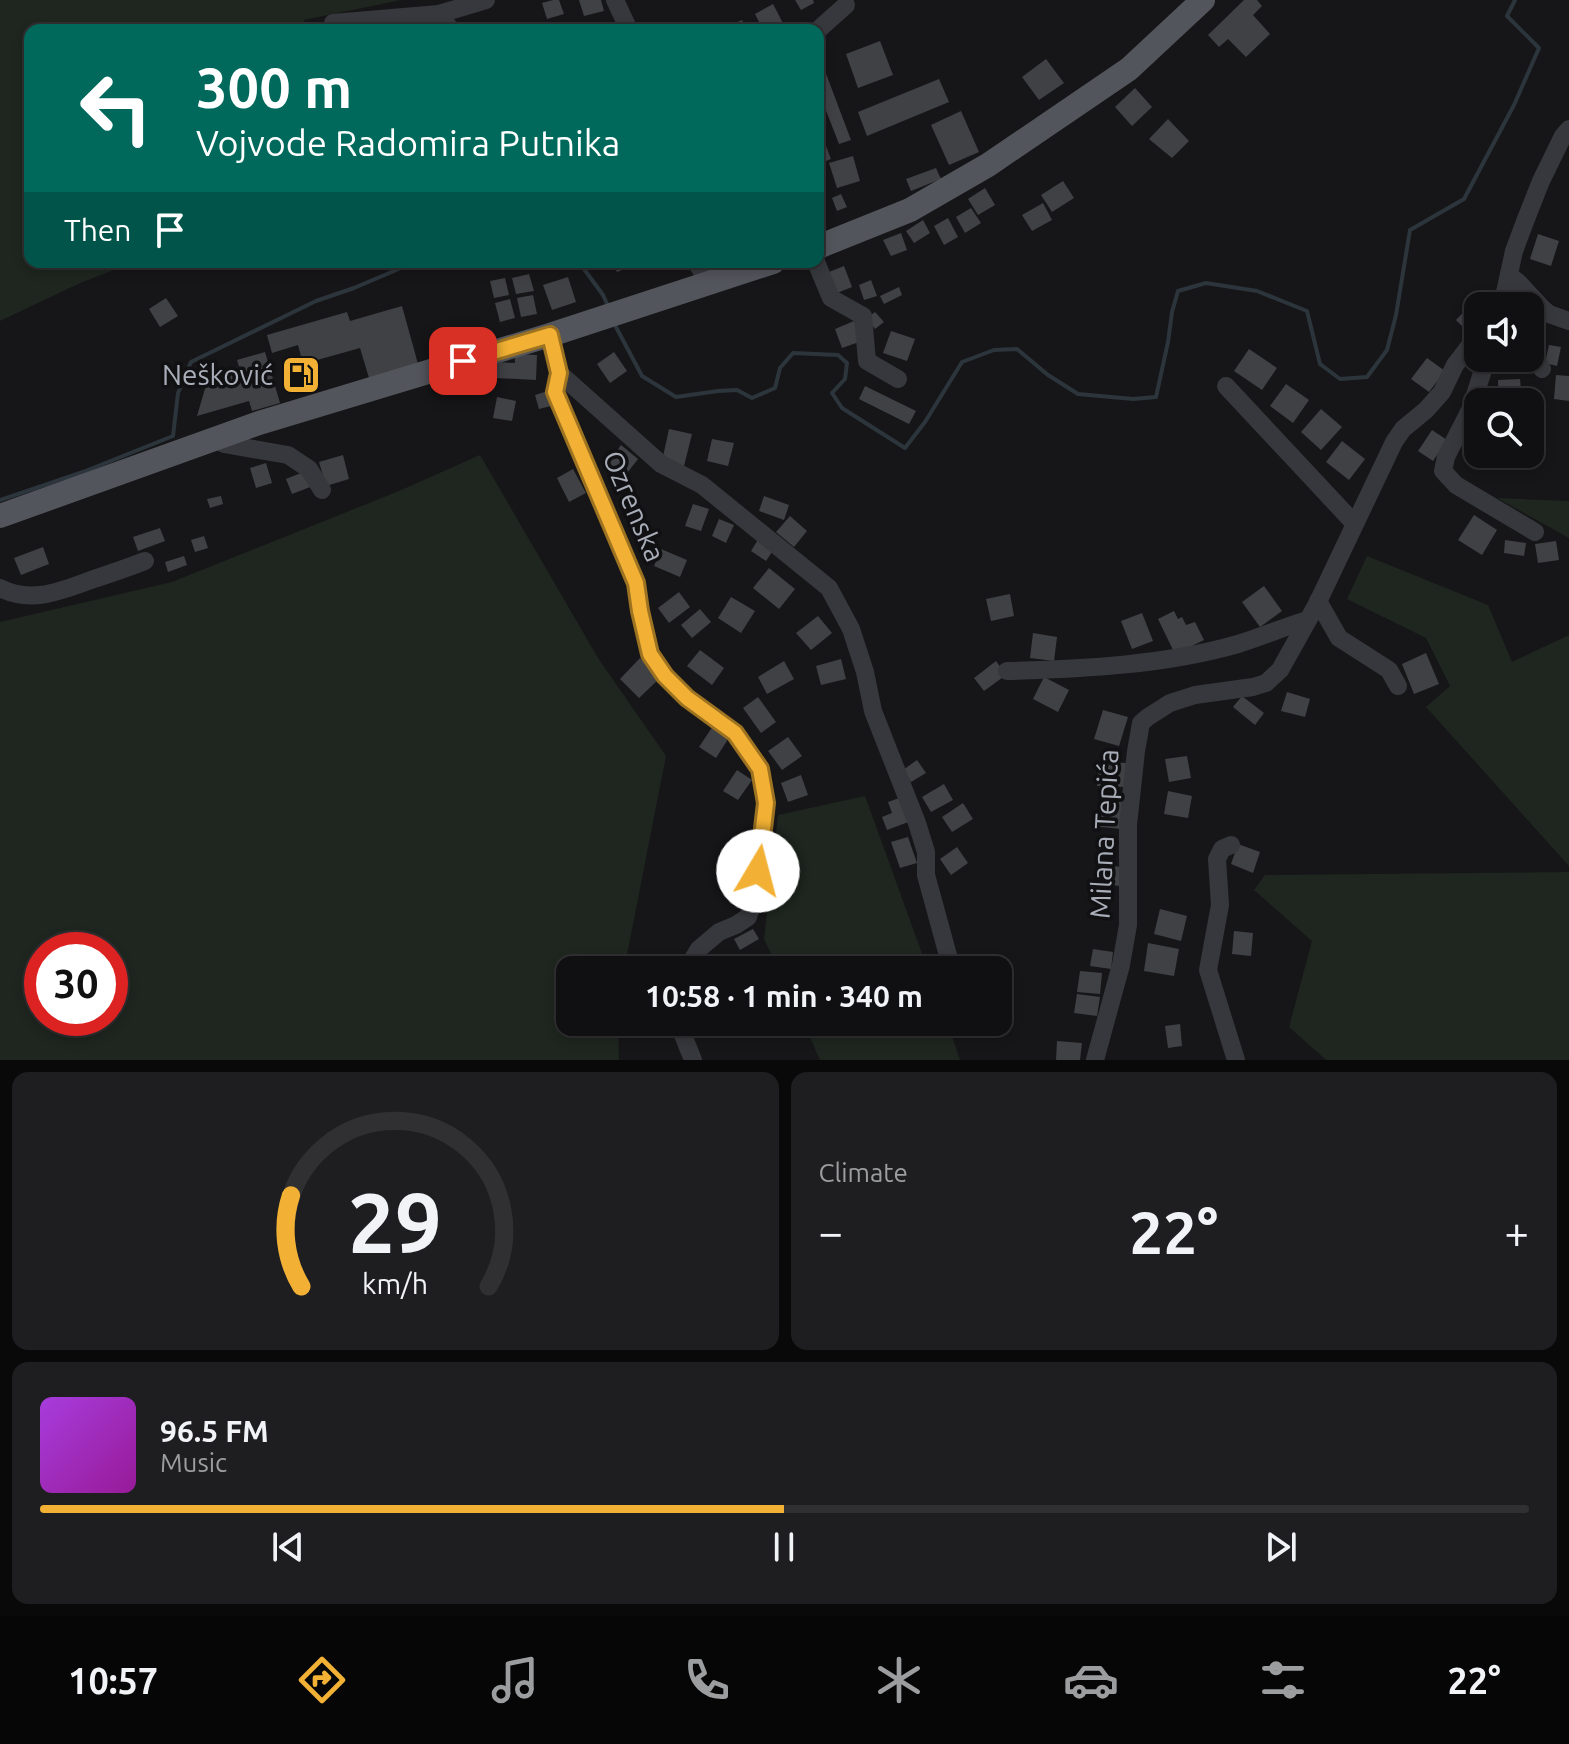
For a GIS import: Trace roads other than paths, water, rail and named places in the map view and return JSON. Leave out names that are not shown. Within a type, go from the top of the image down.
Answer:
[{"type":"main road","points":[[824,245],[910,210],[988,165],[1129,69],[1203,0]]},
{"type":"main road","points":[[0,516],[259,423],[550,335],[702,272],[730,268]]},
{"type":"street","points":[[333,23],[439,14],[486,0]]},
{"type":"street","points":[[615,0],[626,24]]},
{"type":"street","points":[[824,25],[846,5]]},
{"type":"street","points":[[439,14],[446,24]]},
{"type":"street","points":[[1505,292],[1514,251],[1541,181],[1569,129]]},
{"type":"street","points":[[818,268],[831,298],[863,316],[867,361],[898,379]]},
{"type":"street","points":[[1509,275],[1549,314],[1569,321]]},
{"type":"street","name":"Ozrenska","points":[[550,335],[559,373],[555,392],[636,583],[650,654],[665,676],[687,698],[735,733],[760,769],[766,803],[763,842],[748,917],[719,932],[695,956]]},
{"type":"street","name":"Milana Tepića","points":[[1095,1060],[1121,965],[1128,925],[1128,825],[1141,723],[1170,703],[1195,695],[1253,687],[1266,683],[1280,670],[1318,601],[1394,442],[1403,429],[1442,392],[1464,353]]},
{"type":"street","points":[[1482,372],[1470,410],[1446,457],[1443,471],[1456,485],[1535,532]]},
{"type":"street","points":[[559,373],[661,464],[702,485],[829,588],[851,629],[873,711],[917,823],[926,852],[926,875],[948,956]]},
{"type":"street","points":[[1226,386],[1354,523]]},
{"type":"street","points":[[215,439],[224,444],[288,455],[309,469],[322,490]]},
{"type":"street","points":[[0,588],[22,595],[52,594],[145,561]]},
{"type":"street","points":[[1318,601],[1339,638],[1389,670],[1398,686]]},
{"type":"street","points":[[1007,671],[1173,658],[1238,644],[1307,620]]},
{"type":"street","points":[[1231,845],[1222,849],[1217,859],[1220,905],[1208,970],[1236,1060]]},
{"type":"street","points":[[683,1036],[693,1060]]},
{"type":"waterway","points":[[616,327],[642,376],[676,397],[737,390],[752,398],[775,388],[780,368],[793,353],[838,355],[847,363],[845,379],[832,393],[842,408],[905,448],[962,362],[994,350],[1017,349],[1048,375],[1078,394],[1133,399],[1156,397],[1178,291],[1206,283],[1257,291],[1307,311],[1320,364],[1340,379],[1367,377],[1387,350],[1410,230],[1464,199],[1514,105],[1539,48],[1507,16],[1515,0]]},
{"type":"waterway","points":[[0,500],[83,472],[173,436],[178,393],[191,362],[316,301],[401,268]]},
{"type":"waterway","points":[[582,268],[608,306]]},
{"type":"place","name":"Nešković","points":[[301,375]]}]
